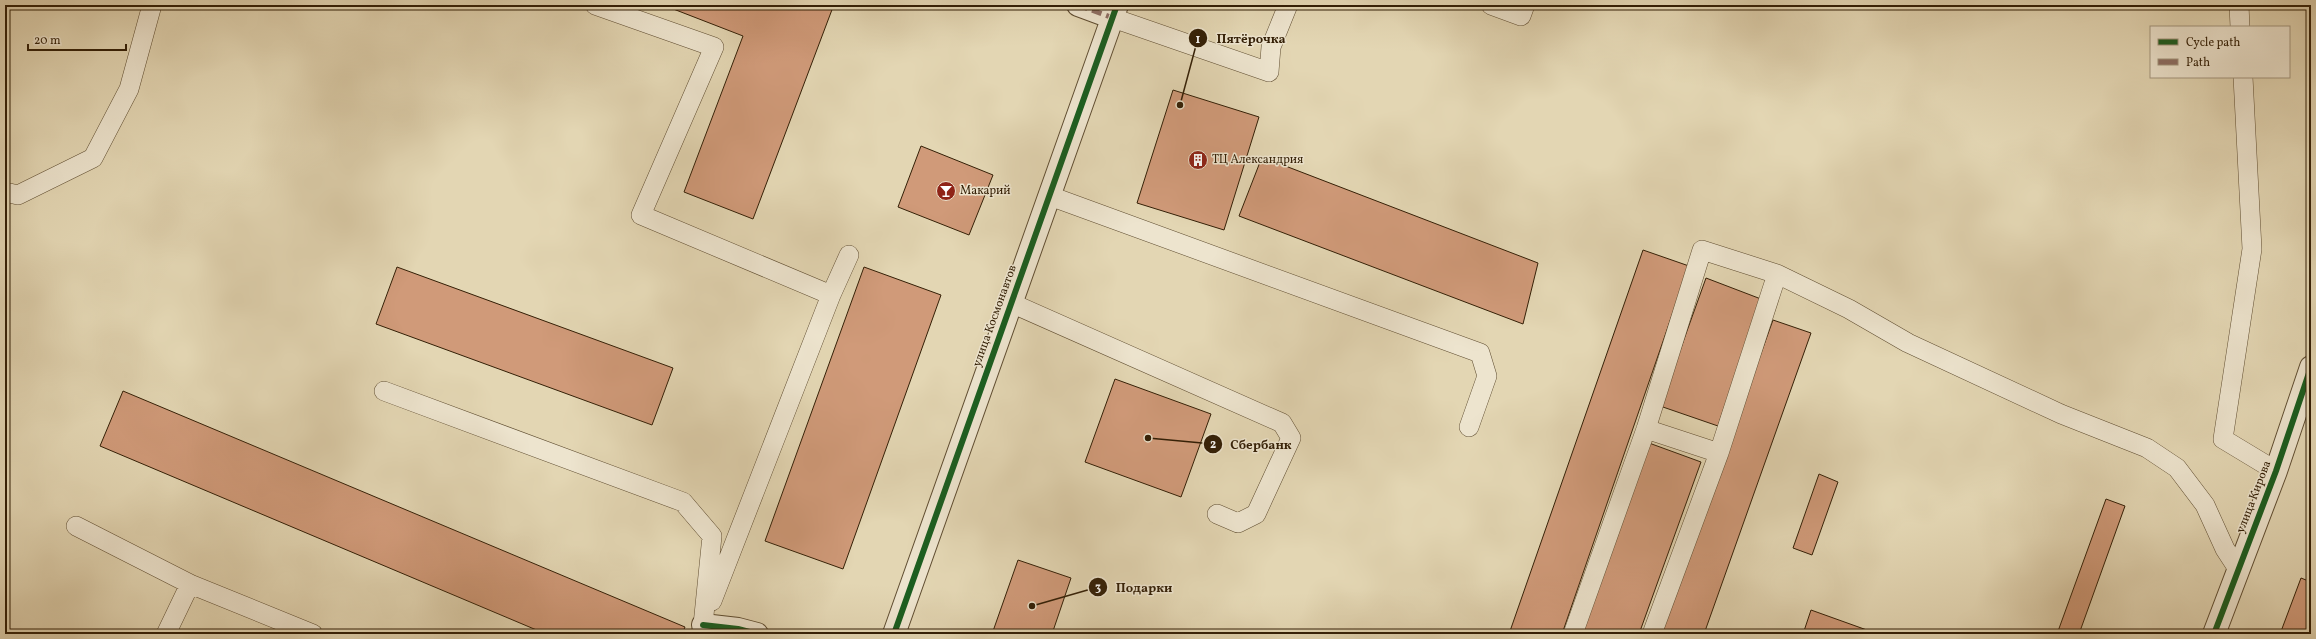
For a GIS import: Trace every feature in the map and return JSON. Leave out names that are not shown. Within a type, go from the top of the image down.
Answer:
[{"type":"street","points":[[1078,5],[1115,12]]},
{"type":"street","name":"улица Космонавтов","points":[[894,634],[1115,12]]},
{"type":"street","name":"улица Кирова","points":[[2214,634],[2276,471],[2311,367]]},
{"type":"street","points":[[701,629],[738,629],[757,634]]},
{"type":"lane","points":[[5,192],[18,196],[94,158],[129,88],[152,5]]},
{"type":"lane","points":[[595,5],[714,47],[641,215],[831,295]]},
{"type":"lane","points":[[1115,12],[1269,72],[1271,47],[1288,5]]},
{"type":"lane","points":[[1491,5],[1521,16],[1525,5]]},
{"type":"lane","points":[[2239,5],[2240,26]]},
{"type":"lane","points":[[2243,78],[2252,249],[2222,439],[2276,471]]},
{"type":"lane","points":[[1050,196],[1480,353],[1487,376],[1469,427]]},
{"type":"lane","points":[[1573,634],[1646,429],[1702,250],[1777,274],[1850,309],[1908,343],[2061,414],[2147,448],[2177,468],[2182,474],[2205,506],[2225,549],[2238,569]]},
{"type":"lane","points":[[701,629],[831,295],[849,255]]},
{"type":"lane","points":[[1652,634],[1719,453],[1777,274]]},
{"type":"lane","points":[[1011,303],[1282,423],[1291,438],[1256,514],[1238,523],[1217,514]]},
{"type":"lane","points":[[384,391],[683,502],[712,536],[701,629]]},
{"type":"lane","points":[[1646,429],[1719,453]]},
{"type":"lane","points":[[76,526],[190,584],[313,634]]},
{"type":"lane","points":[[166,634],[190,584]]},
{"type":"building","points":[[663,5],[828,5],[833,7],[753,219],[684,192],[743,36]]},
{"type":"building","name":"ТЦ Александрия","points":[[1173,90],[1259,117],[1224,230],[1137,203]]},
{"type":"building","name":"Макарий","points":[[921,146],[993,175],[969,235],[898,207]]},
{"type":"building","points":[[1262,157],[1538,263],[1523,324],[1239,216]]},
{"type":"building","points":[[1643,250],[1689,266],[1562,634],[1509,634]]},
{"type":"building","points":[[397,267],[673,368],[652,425],[376,324]]},
{"type":"building","points":[[864,267],[941,295],[843,569],[765,541]]},
{"type":"building","points":[[1706,278],[1761,299],[1718,426],[1660,406]]},
{"type":"building","points":[[1773,320],[1811,333],[1704,634],[1659,634]]},
{"type":"building","points":[[1115,379],[1211,414],[1181,497],[1085,462]]},
{"type":"building","points":[[123,391],[685,627],[682,634],[546,634],[100,446]]},
{"type":"building","points":[[1649,443],[1701,462],[1639,634],[1581,634]]},
{"type":"building","points":[[1819,474],[1838,482],[1812,555],[1793,548]]},
{"type":"building","points":[[2106,499],[2125,506],[2079,634],[2057,634]]},
{"type":"building","points":[[1018,560],[1071,578],[1052,634],[992,634]]},
{"type":"building","points":[[2301,578],[2311,582],[2311,634],[2280,634]]},
{"type":"building","points":[[1811,610],[1878,634],[1803,634]]},
{"type":"marked path","points":[[1078,5],[1113,18]]},
{"type":"cycle path","points":[[894,634],[1117,5]]},
{"type":"cycle path","points":[[2214,634],[2276,471],[2311,367]]},
{"type":"cycle path","points":[[703,625],[738,629],[757,634]]},
{"type":"place","name":"Пятёрочка","points":[[1180,105]]},
{"type":"place","name":"ТЦ Александрия","points":[[1198,160]]},
{"type":"place","name":"Макарий","points":[[946,191]]},
{"type":"place","name":"Сбербанк","points":[[1148,438]]},
{"type":"place","name":"Подарки","points":[[1032,606]]}]
